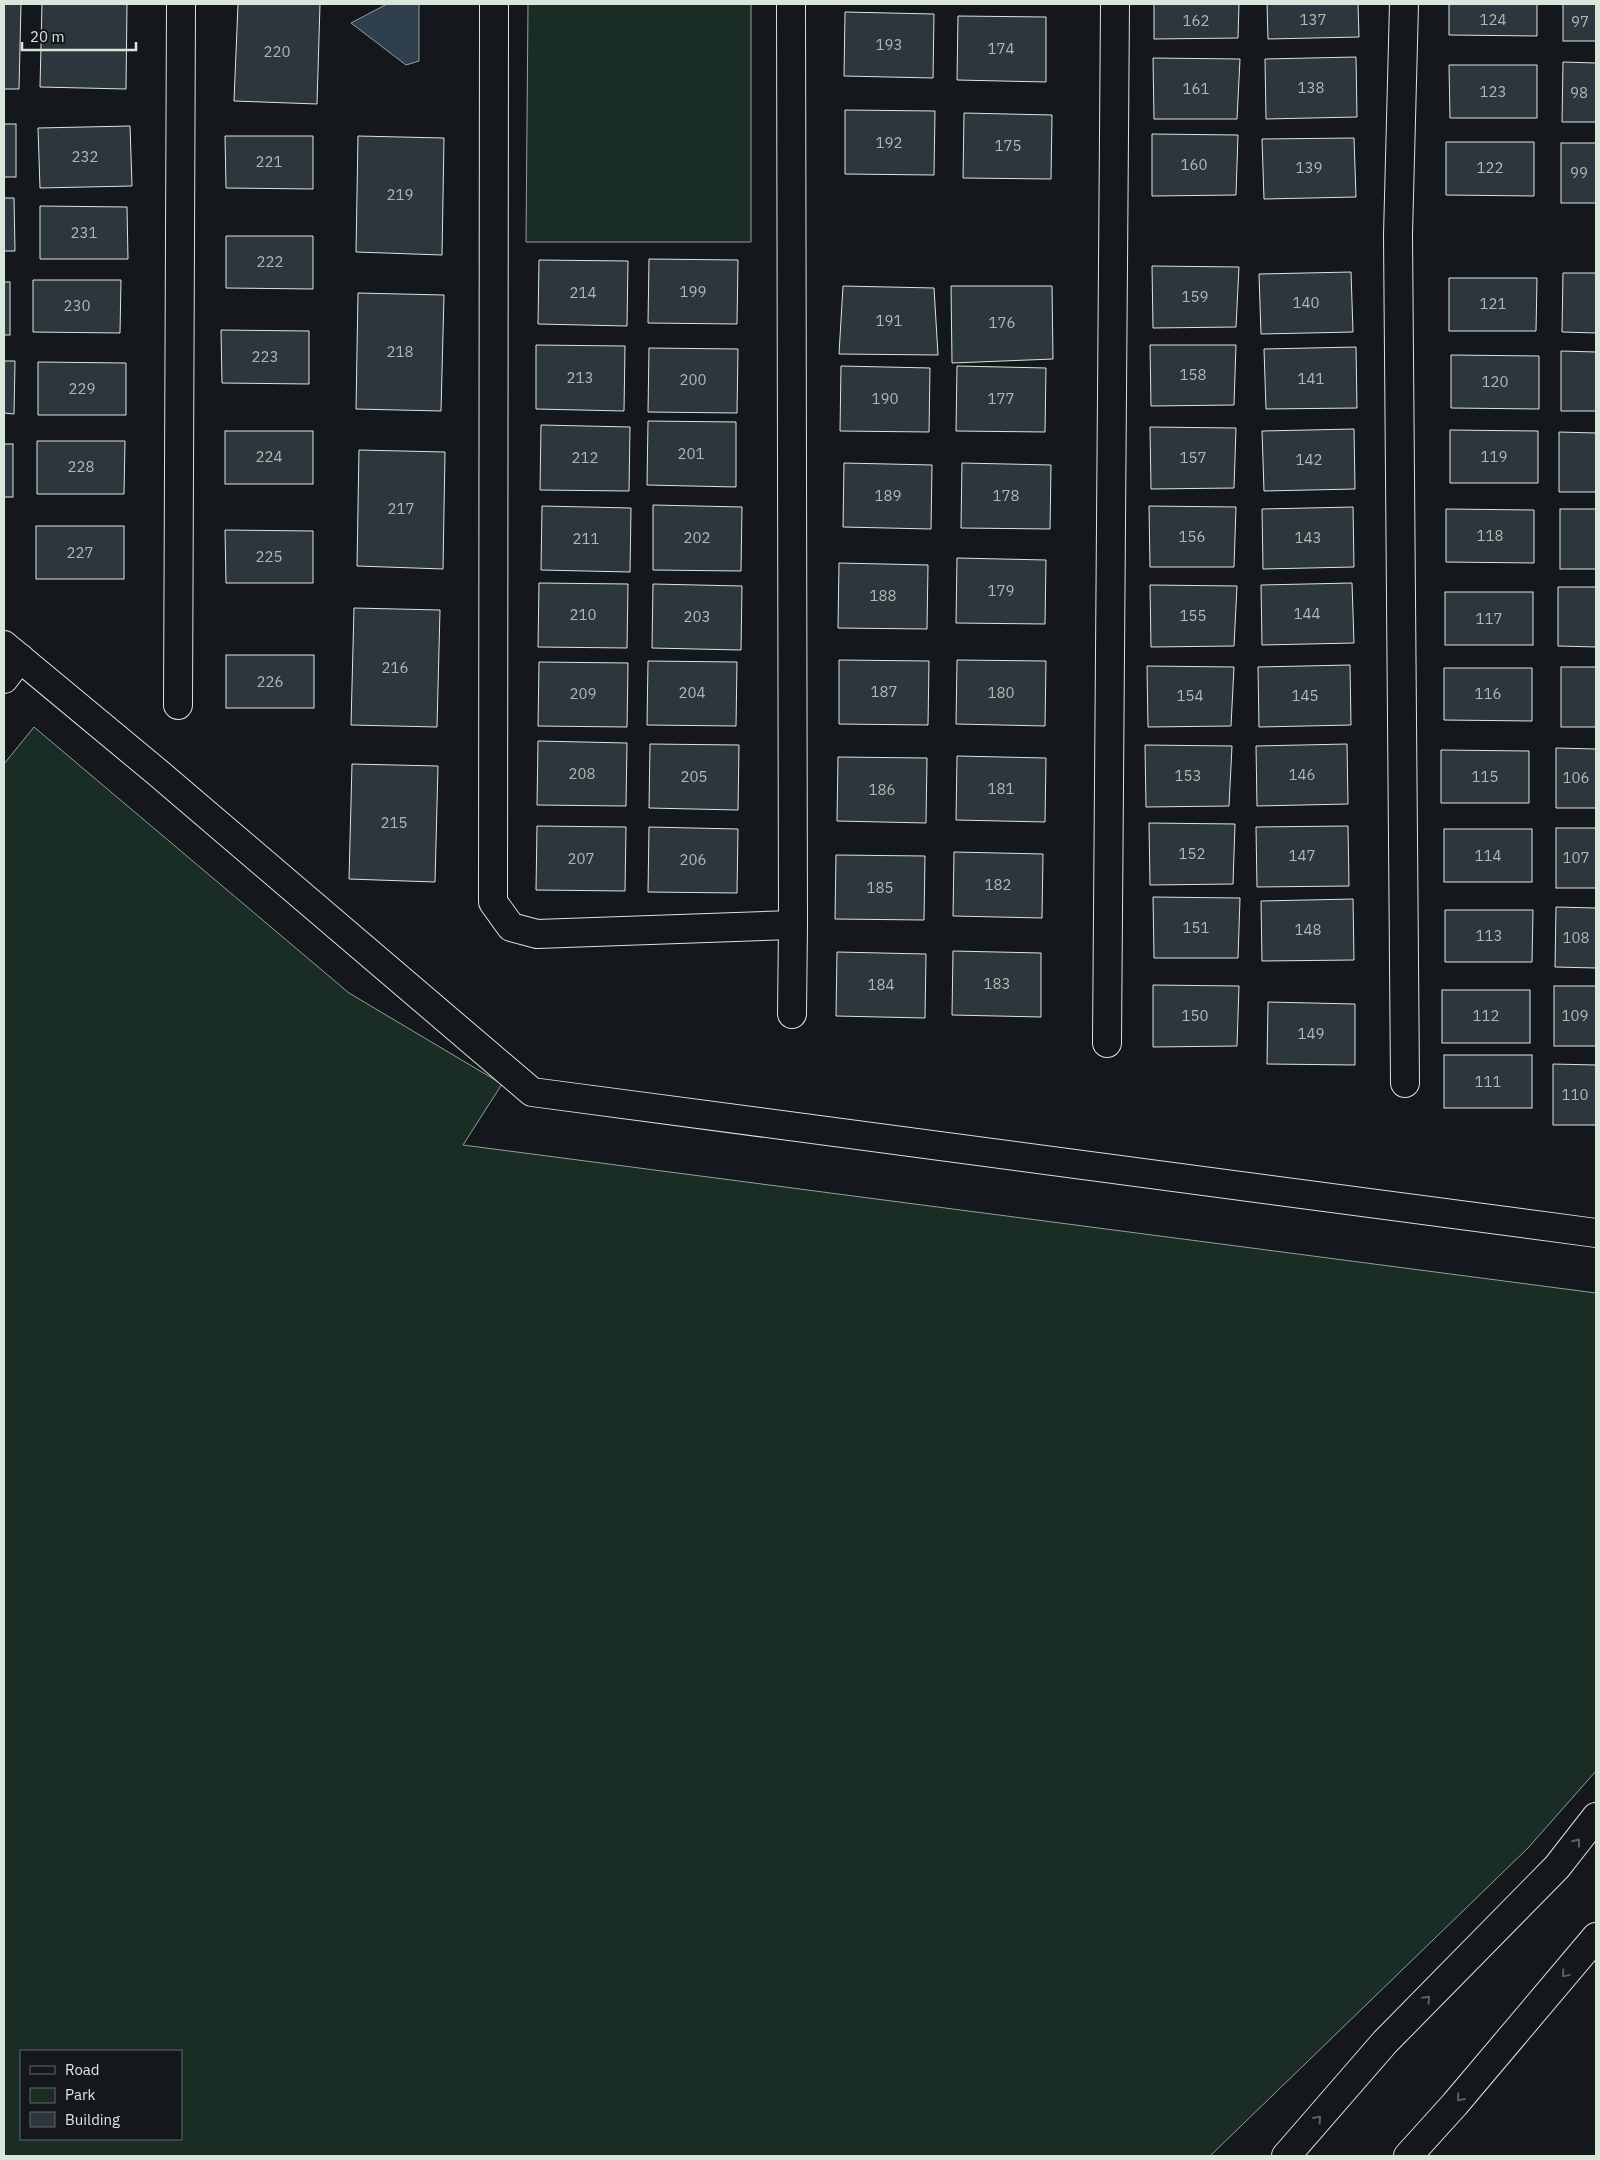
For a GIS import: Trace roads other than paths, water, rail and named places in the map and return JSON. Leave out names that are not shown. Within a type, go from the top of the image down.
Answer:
[{"type":"street","points":[[178,705],[181,4]]},
{"type":"street","points":[[494,4],[493,902],[511,927],[537,934],[793,925]]},
{"type":"street","points":[[791,4],[792,1014]]},
{"type":"street","points":[[1107,1043],[1115,4]]},
{"type":"street","points":[[1404,4],[1398,235],[1405,1083]]},
{"type":"street","points":[[9,660],[157,772],[532,1092],[1596,1233]]},
{"type":"street","points":[[1286,2156],[1385,2042],[1557,1867],[1596,1818]]},
{"type":"street","points":[[1408,2156],[1467,2090],[1596,1937]]},
{"type":"water","points":[[387,4],[419,4],[419,61],[406,65],[351,23]]}]
